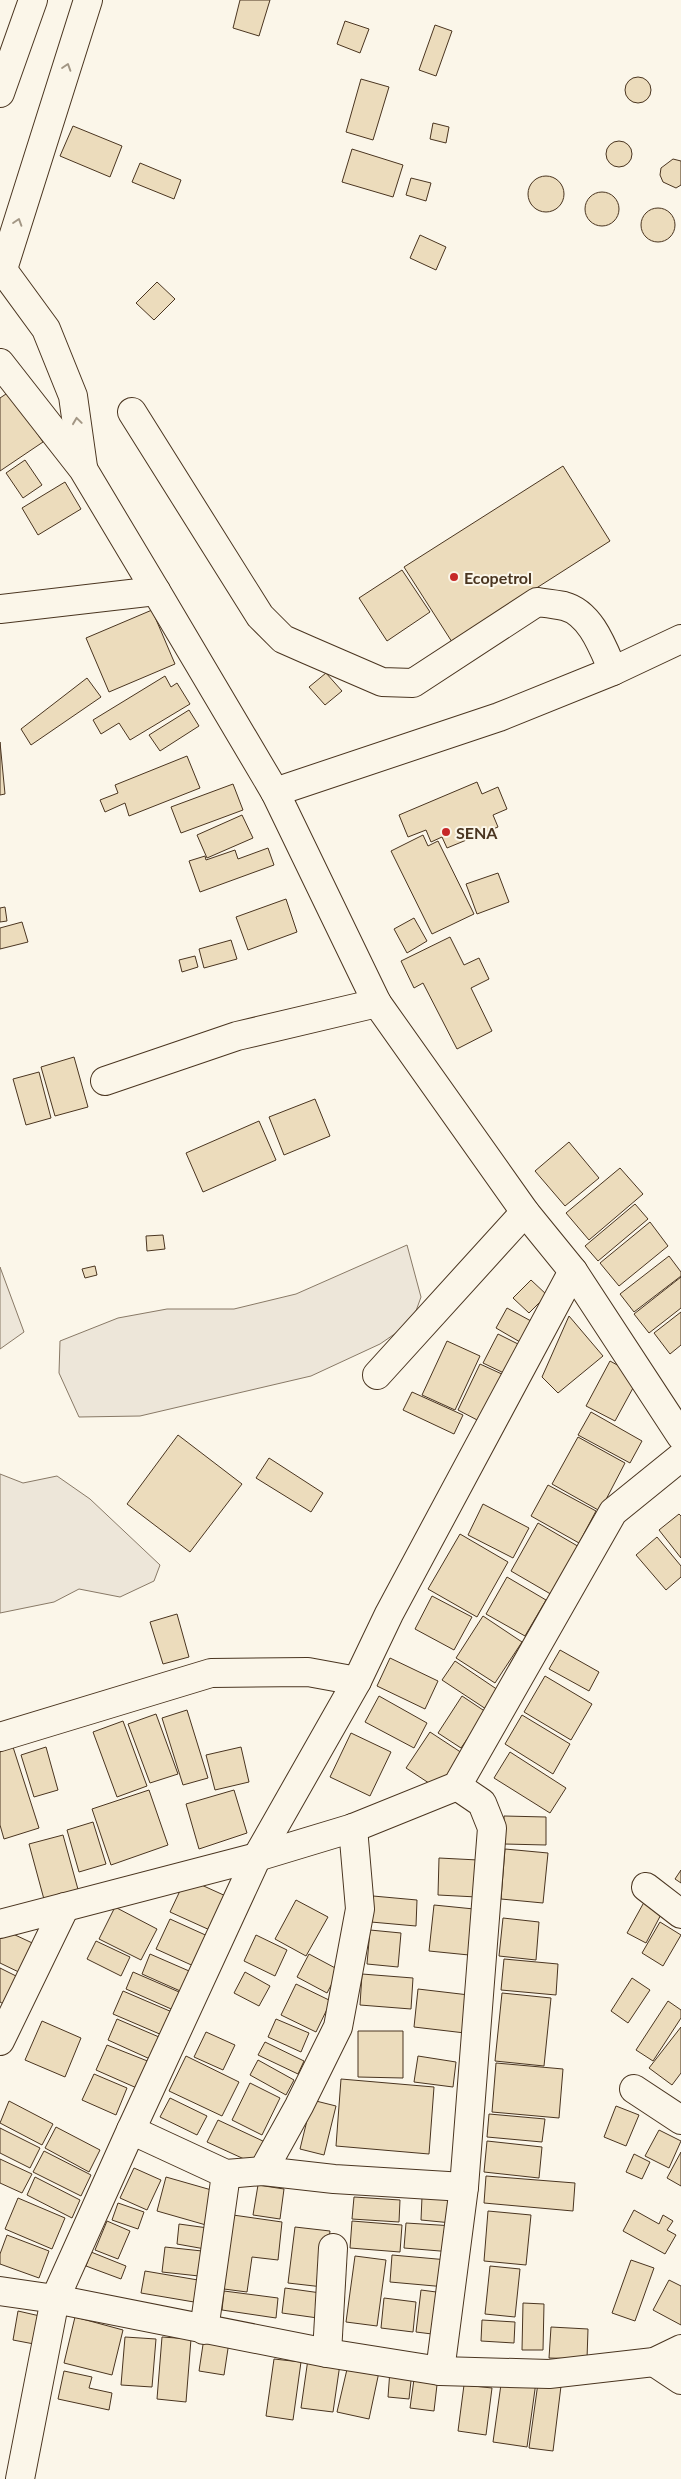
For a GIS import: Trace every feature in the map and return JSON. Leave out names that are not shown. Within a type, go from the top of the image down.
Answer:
[{"type":"street","points":[[0,93],[33,0]]},
{"type":"street","points":[[83,469],[73,396],[46,328],[1,268],[88,0]]},
{"type":"street","points":[[0,363],[83,469],[275,792],[377,1003],[525,1212],[573,1271],[681,1436]]},
{"type":"street","points":[[132,412],[260,616],[283,639],[382,682],[413,683],[537,602],[565,606],[581,614],[600,641],[613,672]]},
{"type":"street","points":[[0,609],[156,590]]},
{"type":"street","points":[[275,792],[498,717],[613,672],[681,639]]},
{"type":"street","points":[[104,1081],[237,1036],[377,1003]]},
{"type":"street","points":[[377,1375],[525,1212]]},
{"type":"street","points":[[20,2479],[55,2299],[131,2130],[257,1858],[357,1681],[389,1614],[573,1271]]},
{"type":"street","points":[[0,1924],[257,1858],[353,1828],[458,1786],[613,1512],[681,1458]]},
{"type":"street","points":[[0,1737],[210,1673],[308,1672],[357,1681]]},
{"type":"street","points":[[440,2371],[464,2187],[492,1828],[482,1803],[458,1786]]},
{"type":"street","points":[[262,2171],[299,2106],[338,2027],[360,1909],[353,1828]]},
{"type":"street","points":[[646,1887],[681,1914]]},
{"type":"street","points":[[0,2042],[65,1907]]},
{"type":"street","points":[[634,2089],[681,2120]]},
{"type":"street","points":[[131,2130],[226,2174],[262,2171],[334,2179],[464,2187]]},
{"type":"street","points":[[204,2330],[226,2174]]},
{"type":"street","points":[[327,2353],[333,2248]]},
{"type":"street","points":[[0,2291],[55,2299],[327,2353],[440,2371],[549,2374],[654,2362],[681,2349]]},
{"type":"street","points":[[654,2362],[681,2380]]},
{"type":"shaded area","points":[[407,1245],[421,1297],[412,1322],[380,1344],[311,1376],[140,1416],[79,1417],[59,1373],[60,1341],[118,1318],[167,1309],[234,1309],[296,1294]]},
{"type":"shaded area","points":[[0,1267],[24,1332],[0,1349]]},
{"type":"shaded area","points":[[0,1474],[23,1483],[57,1476],[90,1499],[160,1565],[154,1581],[120,1597],[79,1589],[54,1602],[0,1613]]},
{"type":"building","points":[[240,0],[270,0],[259,36],[233,28]]},
{"type":"building","points":[[345,21],[369,29],[360,53],[337,44]]},
{"type":"building","points":[[435,25],[452,31],[436,76],[419,70]]},
{"type":"building","points":[[638,77],[647,81],[651,90],[647,99],[638,103],[629,99],[625,90],[629,81]]},
{"type":"building","points":[[361,79],[389,87],[373,140],[346,132]]},
{"type":"building","points":[[433,123],[449,127],[446,143],[430,139]]},
{"type":"building","points":[[73,126],[122,146],[110,177],[60,156]]},
{"type":"building","points":[[619,141],[628,145],[632,154],[628,163],[619,167],[610,163],[606,154],[610,145]]},
{"type":"building","points":[[352,149],[403,165],[393,197],[342,182]]},
{"type":"building","points":[[673,159],[681,161],[681,185],[676,188],[663,182],[660,175],[661,168]]},
{"type":"building","points":[[140,163],[181,180],[174,199],[132,182]]},
{"type":"building","points":[[546,176],[553,177],[559,181],[563,187],[563,201],[559,207],[553,211],[546,212],[539,211],[533,207],[529,201],[528,194],[529,187],[533,181],[539,177]]},
{"type":"building","points":[[411,178],[431,183],[426,201],[406,195]]},
{"type":"building","points":[[602,192],[609,193],[614,197],[618,202],[618,216],[614,221],[609,225],[602,226],[595,225],[590,221],[586,216],[585,209],[586,202],[590,197],[595,193]]},
{"type":"building","points":[[658,208],[665,209],[670,213],[674,218],[674,232],[670,237],[665,241],[658,242],[651,241],[646,237],[642,232],[641,225],[642,218],[646,213],[651,209]]},
{"type":"building","points":[[420,235],[446,247],[436,270],[410,258]]},
{"type":"building","points":[[157,282],[175,299],[154,320],[136,303]]},
{"type":"building","points":[[9,392],[43,442],[0,471],[0,398]]},
{"type":"building","points":[[25,460],[42,485],[23,498],[6,473]]},
{"type":"building","points":[[563,466],[610,541],[452,642],[404,567]]},
{"type":"building","points":[[65,482],[81,509],[38,535],[22,508]]},
{"type":"building","points":[[402,570],[430,612],[387,641],[359,598]]},
{"type":"building","points":[[152,610],[175,664],[109,692],[86,638]]},
{"type":"building","points":[[326,673],[342,691],[325,705],[309,687]]},
{"type":"building","points":[[165,676],[171,687],[177,683],[190,704],[130,740],[119,723],[101,734],[93,720]]},
{"type":"building","points":[[87,678],[101,697],[31,745],[21,729]]},
{"type":"building","points":[[189,710],[199,726],[160,751],[149,735]]},
{"type":"building","points":[[0,742],[5,794],[0,795]]},
{"type":"building","points":[[187,756],[200,788],[129,816],[125,803],[105,812],[100,800],[118,793],[115,785]]},
{"type":"building","points":[[477,782],[482,794],[498,787],[507,809],[493,815],[498,827],[447,848],[442,837],[431,842],[426,830],[408,837],[399,815]]},
{"type":"building","points":[[233,784],[243,810],[181,833],[171,807]]},
{"type":"building","points":[[242,815],[253,838],[207,858],[197,835]]},
{"type":"building","points":[[423,835],[428,846],[438,841],[474,914],[432,934],[391,851]]},
{"type":"building","points":[[268,848],[274,865],[200,892],[189,861],[205,856],[206,860],[235,850],[238,859]]},
{"type":"building","points":[[498,873],[509,902],[477,914],[466,884]]},
{"type":"building","points":[[286,899],[297,932],[248,950],[236,917]]},
{"type":"building","points":[[5,907],[7,921],[0,922],[0,908]]},
{"type":"building","points":[[414,918],[427,941],[407,953],[394,929]]},
{"type":"building","points":[[22,922],[28,942],[0,949],[0,928]]},
{"type":"building","points":[[450,937],[464,965],[479,958],[489,979],[471,988],[492,1031],[457,1049],[423,983],[414,988],[401,961]]},
{"type":"building","points":[[231,940],[237,959],[204,968],[199,949]]},
{"type":"building","points":[[195,956],[198,967],[182,972],[179,960]]},
{"type":"building","points":[[74,1057],[88,1107],[55,1116],[41,1067]]},
{"type":"building","points":[[39,1072],[51,1118],[26,1125],[13,1079]]},
{"type":"building","points":[[315,1099],[330,1136],[284,1155],[269,1117]]},
{"type":"building","points":[[259,1121],[276,1160],[203,1192],[186,1153]]},
{"type":"building","points":[[569,1142],[599,1178],[565,1206],[535,1171]]},
{"type":"building","points":[[620,1168],[643,1194],[589,1240],[566,1213]]},
{"type":"building","points":[[635,1204],[648,1219],[598,1261],[585,1246]]},
{"type":"building","points":[[650,1222],[668,1246],[619,1286],[600,1263]]},
{"type":"building","points":[[163,1235],[165,1249],[147,1251],[146,1236]]},
{"type":"building","points":[[669,1256],[681,1272],[681,1276],[634,1312],[620,1294]]},
{"type":"building","points":[[95,1266],[97,1275],[85,1278],[82,1269]]},
{"type":"building","points":[[681,1277],[681,1308],[649,1333],[634,1314]]},
{"type":"building","points":[[531,1280],[547,1295],[529,1313],[513,1298]]},
{"type":"building","points":[[507,1308],[531,1321],[520,1342],[496,1328]]},
{"type":"building","points":[[681,1312],[681,1345],[670,1354],[654,1333]]},
{"type":"building","points":[[569,1316],[603,1356],[558,1393],[542,1377]]},
{"type":"building","points":[[498,1334],[520,1345],[506,1374],[483,1363]]},
{"type":"building","points":[[447,1341],[480,1356],[455,1410],[422,1395]]},
{"type":"building","points":[[610,1361],[639,1377],[615,1421],[586,1406]]},
{"type":"building","points":[[480,1364],[504,1375],[481,1422],[458,1410]]},
{"type":"building","points":[[412,1392],[463,1415],[454,1434],[403,1410]]},
{"type":"building","points":[[591,1412],[642,1441],[630,1463],[578,1435]]},
{"type":"building","points":[[178,1435],[242,1484],[190,1552],[127,1504]]},
{"type":"building","points":[[578,1437],[625,1463],[600,1511],[552,1484]]},
{"type":"building","points":[[269,1458],[323,1493],[311,1512],[256,1478]]},
{"type":"building","points":[[548,1485],[596,1511],[579,1543],[531,1516]]},
{"type":"building","points":[[483,1504],[529,1528],[513,1558],[468,1535]]},
{"type":"building","points":[[679,1514],[681,1516],[681,1558],[659,1530]]},
{"type":"building","points":[[538,1523],[581,1548],[554,1596],[511,1571]]},
{"type":"building","points":[[460,1534],[508,1562],[477,1617],[428,1589]]},
{"type":"building","points":[[657,1537],[681,1566],[681,1577],[666,1590],[636,1555]]},
{"type":"building","points":[[507,1577],[546,1600],[525,1636],[486,1614]]},
{"type":"building","points":[[432,1596],[472,1617],[454,1650],[415,1629]]},
{"type":"building","points":[[177,1614],[189,1657],[163,1664],[150,1622]]},
{"type":"building","points":[[483,1616],[522,1642],[495,1683],[456,1658]]},
{"type":"building","points":[[560,1650],[599,1672],[589,1691],[549,1669]]},
{"type":"building","points":[[390,1658],[438,1681],[425,1709],[377,1686]]},
{"type":"building","points":[[455,1661],[498,1690],[486,1709],[442,1680]]},
{"type":"building","points":[[545,1676],[592,1704],[571,1740],[524,1712]]},
{"type":"building","points":[[379,1696],[427,1723],[414,1748],[365,1722]]},
{"type":"building","points":[[462,1696],[486,1712],[461,1748],[438,1733]]},
{"type":"building","points":[[187,1710],[208,1778],[183,1785],[162,1718]]},
{"type":"building","points":[[156,1714],[178,1774],[150,1783],[128,1724]]},
{"type":"building","points":[[522,1715],[570,1744],[553,1774],[505,1744]]},
{"type":"building","points":[[123,1721],[147,1786],[117,1797],[93,1732]]},
{"type":"building","points":[[430,1732],[462,1753],[438,1789],[406,1768]]},
{"type":"building","points":[[351,1733],[391,1752],[370,1796],[330,1777]]},
{"type":"building","points":[[13,1747],[39,1828],[4,1839],[0,1825],[0,1752]]},
{"type":"building","points":[[46,1747],[58,1790],[34,1797],[21,1755]]},
{"type":"building","points":[[241,1747],[249,1782],[215,1790],[206,1755]]},
{"type":"building","points":[[510,1752],[566,1788],[550,1813],[494,1778]]},
{"type":"building","points":[[149,1790],[168,1845],[111,1865],[92,1809]]},
{"type":"building","points":[[234,1790],[247,1833],[199,1849],[186,1804]]},
{"type":"building","points":[[504,1816],[546,1817],[546,1845],[504,1844]]},
{"type":"building","points":[[93,1822],[106,1864],[79,1872],[67,1830]]},
{"type":"building","points":[[63,1835],[79,1893],[45,1903],[29,1844]]},
{"type":"building","points":[[505,1849],[548,1853],[543,1903],[501,1899]]},
{"type":"building","points":[[439,1858],[478,1860],[477,1897],[438,1895]]},
{"type":"building","points":[[681,1870],[681,1883],[675,1879]]},
{"type":"building","points":[[186,1878],[228,1897],[212,1931],[170,1912]]},
{"type":"building","points":[[648,1895],[666,1905],[646,1943],[627,1933]]},
{"type":"building","points":[[373,1896],[417,1900],[416,1926],[371,1922]]},
{"type":"building","points":[[296,1900],[328,1917],[306,1956],[275,1939]]},
{"type":"building","points":[[434,1905],[474,1909],[469,1955],[429,1951]]},
{"type":"building","points":[[115,1907],[157,1929],[141,1960],[99,1939]]},
{"type":"building","points":[[503,1918],[539,1922],[536,1960],[499,1956]]},
{"type":"building","points":[[170,1919],[212,1938],[198,1968],[156,1949]]},
{"type":"building","points":[[660,1922],[681,1935],[663,1966],[642,1953]]},
{"type":"building","points":[[0,1928],[41,1947],[27,1976],[0,1963]]},
{"type":"building","points":[[370,1930],[401,1933],[398,1967],[367,1964]]},
{"type":"building","points":[[256,1935],[287,1950],[275,1976],[244,1961]]},
{"type":"building","points":[[96,1941],[130,1957],[121,1976],[87,1959]]},
{"type":"building","points":[[150,1954],[196,1974],[187,1994],[142,1974]]},
{"type":"building","points":[[309,1954],[339,1970],[327,1993],[297,1977]]},
{"type":"building","points":[[504,1959],[558,1964],[556,1995],[501,1990]]},
{"type":"building","points":[[0,1968],[24,1980],[11,2008],[0,2002]]},
{"type":"building","points":[[133,1972],[186,1995],[178,2012],[126,1989]]},
{"type":"building","points":[[245,1972],[270,1986],[259,2006],[234,1993]]},
{"type":"building","points":[[362,1974],[413,1978],[411,2009],[360,2005]]},
{"type":"building","points":[[632,1978],[650,1990],[628,2023],[611,2011]]},
{"type":"building","points":[[296,1984],[331,2001],[316,2032],[281,2015]]},
{"type":"building","points":[[418,1989],[469,1995],[465,2033],[414,2027]]},
{"type":"building","points":[[123,1991],[172,2012],[162,2035],[113,2014]]},
{"type":"building","points":[[502,1993],[551,1998],[544,2066],[495,2061]]},
{"type":"building","points":[[668,2001],[681,2010],[681,2018],[653,2061],[636,2050]]},
{"type":"building","points":[[117,2019],[159,2037],[150,2059],[108,2040]]},
{"type":"building","points":[[276,2019],[309,2033],[301,2052],[268,2037]]},
{"type":"building","points":[[42,2021],[81,2038],[65,2077],[25,2060]]},
{"type":"building","points":[[681,2027],[681,2073],[672,2085],[649,2068]]},
{"type":"building","points":[[358,2031],[403,2031],[403,2078],[358,2077]]},
{"type":"building","points":[[206,2032],[235,2045],[223,2070],[194,2057]]},
{"type":"building","points":[[265,2042],[304,2061],[298,2074],[258,2055]]},
{"type":"building","points":[[107,2045],[150,2062],[139,2089],[96,2070]]},
{"type":"building","points":[[186,2056],[239,2082],[222,2116],[169,2091]]},
{"type":"building","points":[[418,2056],[456,2062],[453,2087],[414,2082]]},
{"type":"building","points":[[258,2060],[294,2080],[286,2095],[250,2075]]},
{"type":"building","points":[[496,2063],[563,2069],[559,2118],[492,2112]]},
{"type":"building","points":[[94,2074],[127,2088],[116,2115],[82,2100]]},
{"type":"building","points":[[341,2079],[434,2087],[429,2154],[336,2146]]},
{"type":"building","points":[[250,2083],[280,2098],[262,2135],[232,2120]]},
{"type":"building","points":[[170,2098],[207,2116],[197,2135],[160,2117]]},
{"type":"building","points":[[312,2100],[336,2106],[324,2155],[300,2149]]},
{"type":"building","points":[[9,2101],[53,2124],[42,2145],[0,2123]]},
{"type":"building","points":[[616,2106],[639,2115],[626,2146],[604,2137]]},
{"type":"building","points":[[489,2114],[545,2119],[542,2142],[487,2137]]},
{"type":"building","points":[[218,2120],[265,2142],[255,2164],[207,2142]]},
{"type":"building","points":[[56,2127],[100,2150],[89,2172],[45,2148]]},
{"type":"building","points":[[0,2128],[40,2148],[30,2168],[0,2153]]},
{"type":"building","points":[[659,2130],[681,2141],[669,2168],[645,2156]]},
{"type":"building","points":[[487,2141],[542,2147],[539,2178],[484,2172]]},
{"type":"building","points":[[44,2151],[91,2175],[81,2196],[33,2172]]},
{"type":"building","points":[[681,2152],[681,2186],[667,2178]]},
{"type":"building","points":[[634,2154],[650,2162],[642,2179],[626,2172]]},
{"type":"building","points":[[0,2159],[32,2174],[22,2193],[0,2183]]},
{"type":"building","points":[[134,2168],[161,2180],[147,2210],[120,2198]]},
{"type":"building","points":[[486,2176],[575,2183],[573,2211],[484,2203]]},
{"type":"building","points":[[35,2177],[80,2200],[72,2218],[27,2195]]},
{"type":"building","points":[[166,2177],[215,2191],[206,2225],[157,2211]]},
{"type":"building","points":[[258,2185],[284,2189],[280,2219],[253,2215]]},
{"type":"building","points":[[354,2197],[400,2200],[399,2222],[352,2219]]},
{"type":"building","points":[[422,2197],[453,2199],[452,2223],[421,2220]]},
{"type":"building","points":[[18,2198],[65,2218],[52,2249],[5,2229]]},
{"type":"building","points":[[118,2203],[144,2212],[138,2229],[112,2220]]},
{"type":"building","points":[[634,2210],[659,2224],[663,2215],[673,2221],[667,2230],[676,2235],[665,2254],[623,2231]]},
{"type":"building","points":[[488,2211],[531,2215],[526,2265],[484,2261]]},
{"type":"building","points":[[233,2215],[282,2222],[278,2260],[252,2257],[247,2292],[224,2289]]},
{"type":"building","points":[[107,2221],[130,2231],[118,2259],[95,2250]]},
{"type":"building","points":[[352,2221],[402,2225],[400,2252],[350,2248]]},
{"type":"building","points":[[406,2223],[454,2226],[452,2252],[404,2248]]},
{"type":"building","points":[[179,2224],[208,2228],[205,2249],[177,2244]]},
{"type":"building","points":[[295,2227],[330,2231],[323,2287],[288,2283]]},
{"type":"building","points":[[7,2235],[49,2251],[39,2278],[0,2264],[0,2254]]},
{"type":"building","points":[[165,2247],[202,2251],[199,2276],[162,2272]]},
{"type":"building","points":[[91,2252],[126,2266],[121,2279],[86,2266]]},
{"type":"building","points":[[392,2255],[448,2260],[446,2287],[390,2282]]},
{"type":"building","points":[[355,2256],[386,2260],[377,2326],[346,2322]]},
{"type":"building","points":[[631,2260],[654,2268],[635,2321],[612,2313]]},
{"type":"building","points":[[490,2266],[520,2269],[515,2317],[485,2314]]},
{"type":"building","points":[[145,2271],[198,2280],[194,2302],[141,2293]]},
{"type":"building","points":[[669,2280],[681,2286],[681,2325],[653,2310]]},
{"type":"building","points":[[285,2288],[328,2294],[325,2319],[282,2313]]},
{"type":"building","points":[[421,2290],[444,2293],[440,2335],[416,2332]]},
{"type":"building","points":[[224,2291],[278,2298],[276,2318],[222,2310]]},
{"type":"building","points":[[384,2298],[416,2302],[413,2332],[381,2328]]},
{"type":"building","points":[[523,2303],[544,2304],[543,2350],[522,2350]]},
{"type":"building","points":[[18,2311],[40,2316],[34,2344],[13,2340]]},
{"type":"building","points":[[75,2317],[123,2330],[112,2375],[64,2363]]},
{"type":"building","points":[[482,2320],[515,2322],[514,2343],[481,2341]]},
{"type":"building","points":[[551,2327],[588,2329],[587,2359],[549,2358]]},
{"type":"building","points":[[125,2337],[156,2339],[152,2387],[121,2385]]},
{"type":"building","points":[[162,2337],[191,2339],[186,2402],[157,2399]]},
{"type":"building","points":[[204,2338],[229,2342],[224,2375],[199,2371]]},
{"type":"building","points":[[274,2359],[301,2362],[293,2420],[266,2416]]},
{"type":"building","points":[[308,2359],[340,2364],[333,2412],[301,2408]]},
{"type":"building","points":[[348,2365],[379,2372],[369,2419],[337,2412]]},
{"type":"building","points":[[390,2370],[412,2372],[409,2399],[388,2397]]},
{"type":"building","points":[[64,2371],[92,2377],[89,2388],[112,2393],[109,2410],[58,2399]]},
{"type":"building","points":[[415,2372],[438,2376],[434,2411],[410,2408]]},
{"type":"building","points":[[502,2377],[536,2382],[527,2447],[493,2442]]},
{"type":"building","points":[[538,2383],[561,2386],[553,2451],[529,2448]]},
{"type":"building","points":[[464,2385],[492,2388],[486,2435],[458,2431]]},
{"type":"place","name":"Ecopetrol","points":[[454,577]]},
{"type":"place","name":"SENA","points":[[446,832]]}]
